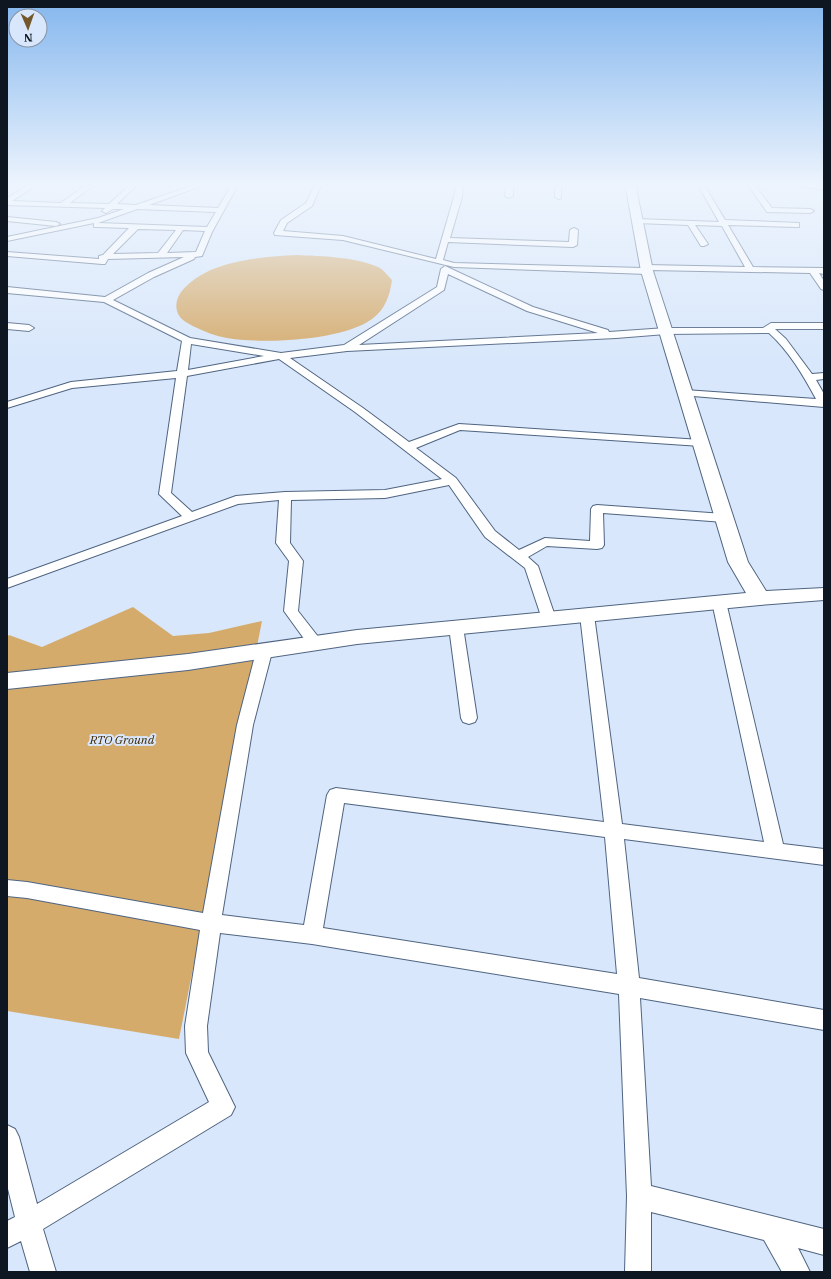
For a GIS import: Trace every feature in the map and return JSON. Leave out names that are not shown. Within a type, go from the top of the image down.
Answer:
[{"type":"street","points":[[106,257],[121,243]]},
{"type":"street","points":[[161,255],[170,243]]},
{"type":"street","points":[[106,300],[151,275],[199,254],[204,243]]},
{"type":"street","points":[[361,243],[454,265],[582,269],[824,271]]},
{"type":"street","points":[[444,243],[439,261],[454,265]]},
{"type":"street","points":[[477,243],[575,251]]},
{"type":"street","points":[[575,243],[575,251],[582,269]]},
{"type":"street","points":[[642,243],[647,269],[738,562],[760,598]]},
{"type":"street","points":[[735,243],[752,270]]},
{"type":"street","points":[[7,254],[83,261],[106,257],[199,254]]},
{"type":"street","points":[[347,348],[441,288],[444,269],[530,309],[616,335]]},
{"type":"street","points":[[813,271],[824,287]]},
{"type":"street","points":[[7,290],[106,300],[187,340],[281,356],[452,481],[490,534],[532,566],[549,618]]},
{"type":"street","points":[[7,326],[29,328]]},
{"type":"street","points":[[7,406],[71,385],[182,374],[281,356],[347,348],[616,335],[666,330],[765,331],[771,326],[824,326]]},
{"type":"street","points":[[769,328],[783,341],[809,376],[824,404]]},
{"type":"street","points":[[187,340],[165,494],[191,517]]},
{"type":"street","points":[[809,376],[824,376]]},
{"type":"street","points":[[685,393],[824,404]]},
{"type":"street","points":[[407,447],[459,428],[701,442]]},
{"type":"street","points":[[7,584],[236,500],[285,496],[385,494],[452,481]]},
{"type":"street","points":[[285,496],[283,543],[296,561],[291,611],[315,643]]},
{"type":"street","points":[[519,556],[545,542],[597,545],[597,509],[724,518]]},
{"type":"street","points":[[7,681],[188,662],[264,652],[357,637],[760,598],[824,594]]},
{"type":"street","points":[[719,602],[775,850]]},
{"type":"street","points":[[587,615],[614,831],[629,986],[639,1196],[638,1272]]},
{"type":"street","points":[[456,627],[469,718]]},
{"type":"street","points":[[7,1235],[222,1107],[200,1062],[196,1042],[196,1026],[211,924],[245,725],[264,652]]},
{"type":"street","points":[[312,935],[336,795],[824,857]]},
{"type":"street","points":[[7,888],[28,890],[211,924],[312,935],[629,986],[824,1020]]},
{"type":"street","points":[[7,1137],[42,1272]]},
{"type":"street","points":[[639,1196],[824,1242]]},
{"type":"street","points":[[772,1229],[797,1272]]},
{"type":"green space","points":[[297,255],[349,259],[380,268],[392,280],[390,291],[384,307],[372,319],[359,326],[342,332],[302,339],[261,341],[227,338],[203,331],[189,324],[178,314],[176,304],[181,292],[192,281],[204,273],[234,262],[267,257]]},
{"type":"green space","name":"RTO Ground","points":[[133,607],[173,636],[209,633],[262,621],[179,1039],[7,1011],[7,637],[9,635],[42,647]]}]
